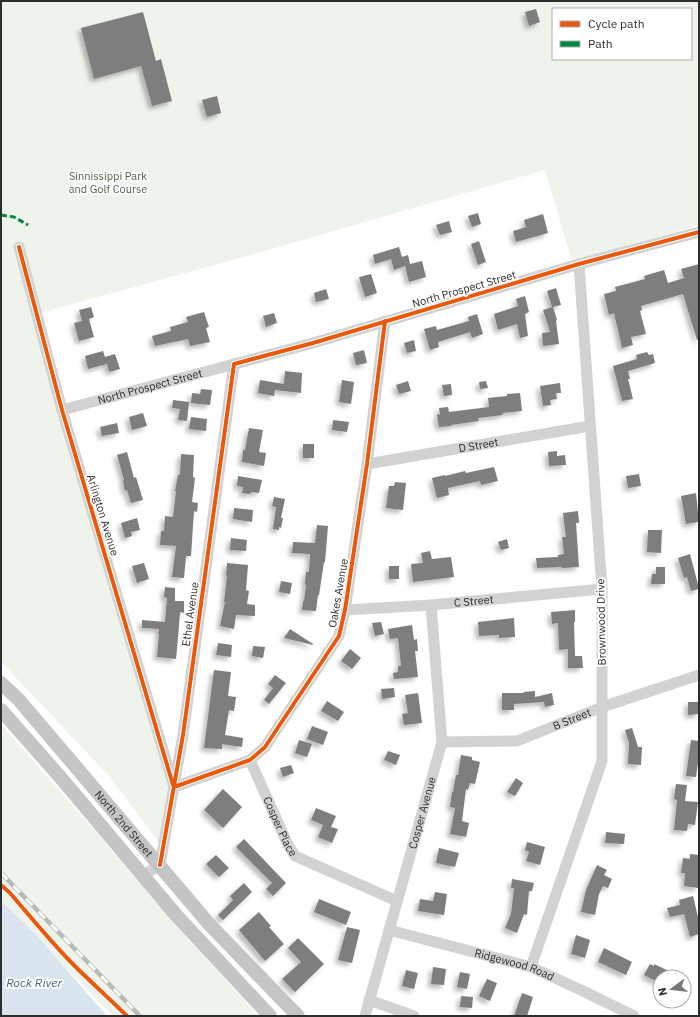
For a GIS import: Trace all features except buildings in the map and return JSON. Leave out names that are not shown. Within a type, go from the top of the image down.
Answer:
[{"type":"main road","name":"North 2nd Street","points":[[1,683],[19,700],[209,924],[298,1016]]},
{"type":"main road","name":"North 2nd Street","points":[[1,710],[61,778],[176,915],[270,1016]]},
{"type":"street","name":"North Prospect Street","points":[[62,410],[313,343],[579,264],[699,232]]},
{"type":"street","name":"Arlington Avenue","points":[[19,247],[62,410],[174,787]]},
{"type":"street","name":"Brownwood Drive","points":[[530,967],[602,761],[602,589],[579,264]]},
{"type":"street","name":"Oakes Avenue","points":[[174,787],[250,760],[265,747],[339,636],[345,610],[367,464],[386,321]]},
{"type":"street","name":"Ethel Avenue","points":[[160,865],[182,735],[234,364]]},
{"type":"street","name":"D Street","points":[[367,464],[590,426]]},
{"type":"street","name":"C Street","points":[[345,610],[431,605],[602,589]]},
{"type":"street","name":"Cosper Avenue","points":[[365,1016],[442,742],[431,605]]},
{"type":"street","name":"B Street","points":[[442,742],[517,742],[602,707],[699,675]]},
{"type":"street","name":"Cosper Place","points":[[250,760],[288,845],[296,856],[397,901]]},
{"type":"street","points":[[142,876],[160,865]]},
{"type":"street","name":"Ridgewood Road","points":[[389,930],[530,967],[634,1016]]},
{"type":"street","points":[[369,1000],[414,1016]]},
{"type":"green space","name":"Sinnissippi Park and Golf Course","points":[[1,1],[699,1],[699,225],[572,261],[545,170],[240,258],[36,314],[174,787],[159,842],[109,776],[1,662]]},
{"type":"green space","points":[[1,724],[186,937],[259,1016],[113,1016],[1,902]]},
{"type":"water","name":"Rock River","points":[[1,901],[38,937],[107,1016],[1,1016]]},
{"type":"railway","points":[[1,873],[140,1016]]},
{"type":"marked path","points":[[1,215],[14,217],[28,225]]},
{"type":"cycle path","points":[[160,865],[183,735],[234,364],[313,343],[579,264],[699,232]]},
{"type":"cycle path","points":[[19,247],[62,410],[173,785]]},
{"type":"cycle path","points":[[174,787],[250,760],[265,747],[339,636],[345,610],[367,464],[385,321]]},
{"type":"cycle path","points":[[1,885],[10,893],[67,958],[127,1016]]}]
